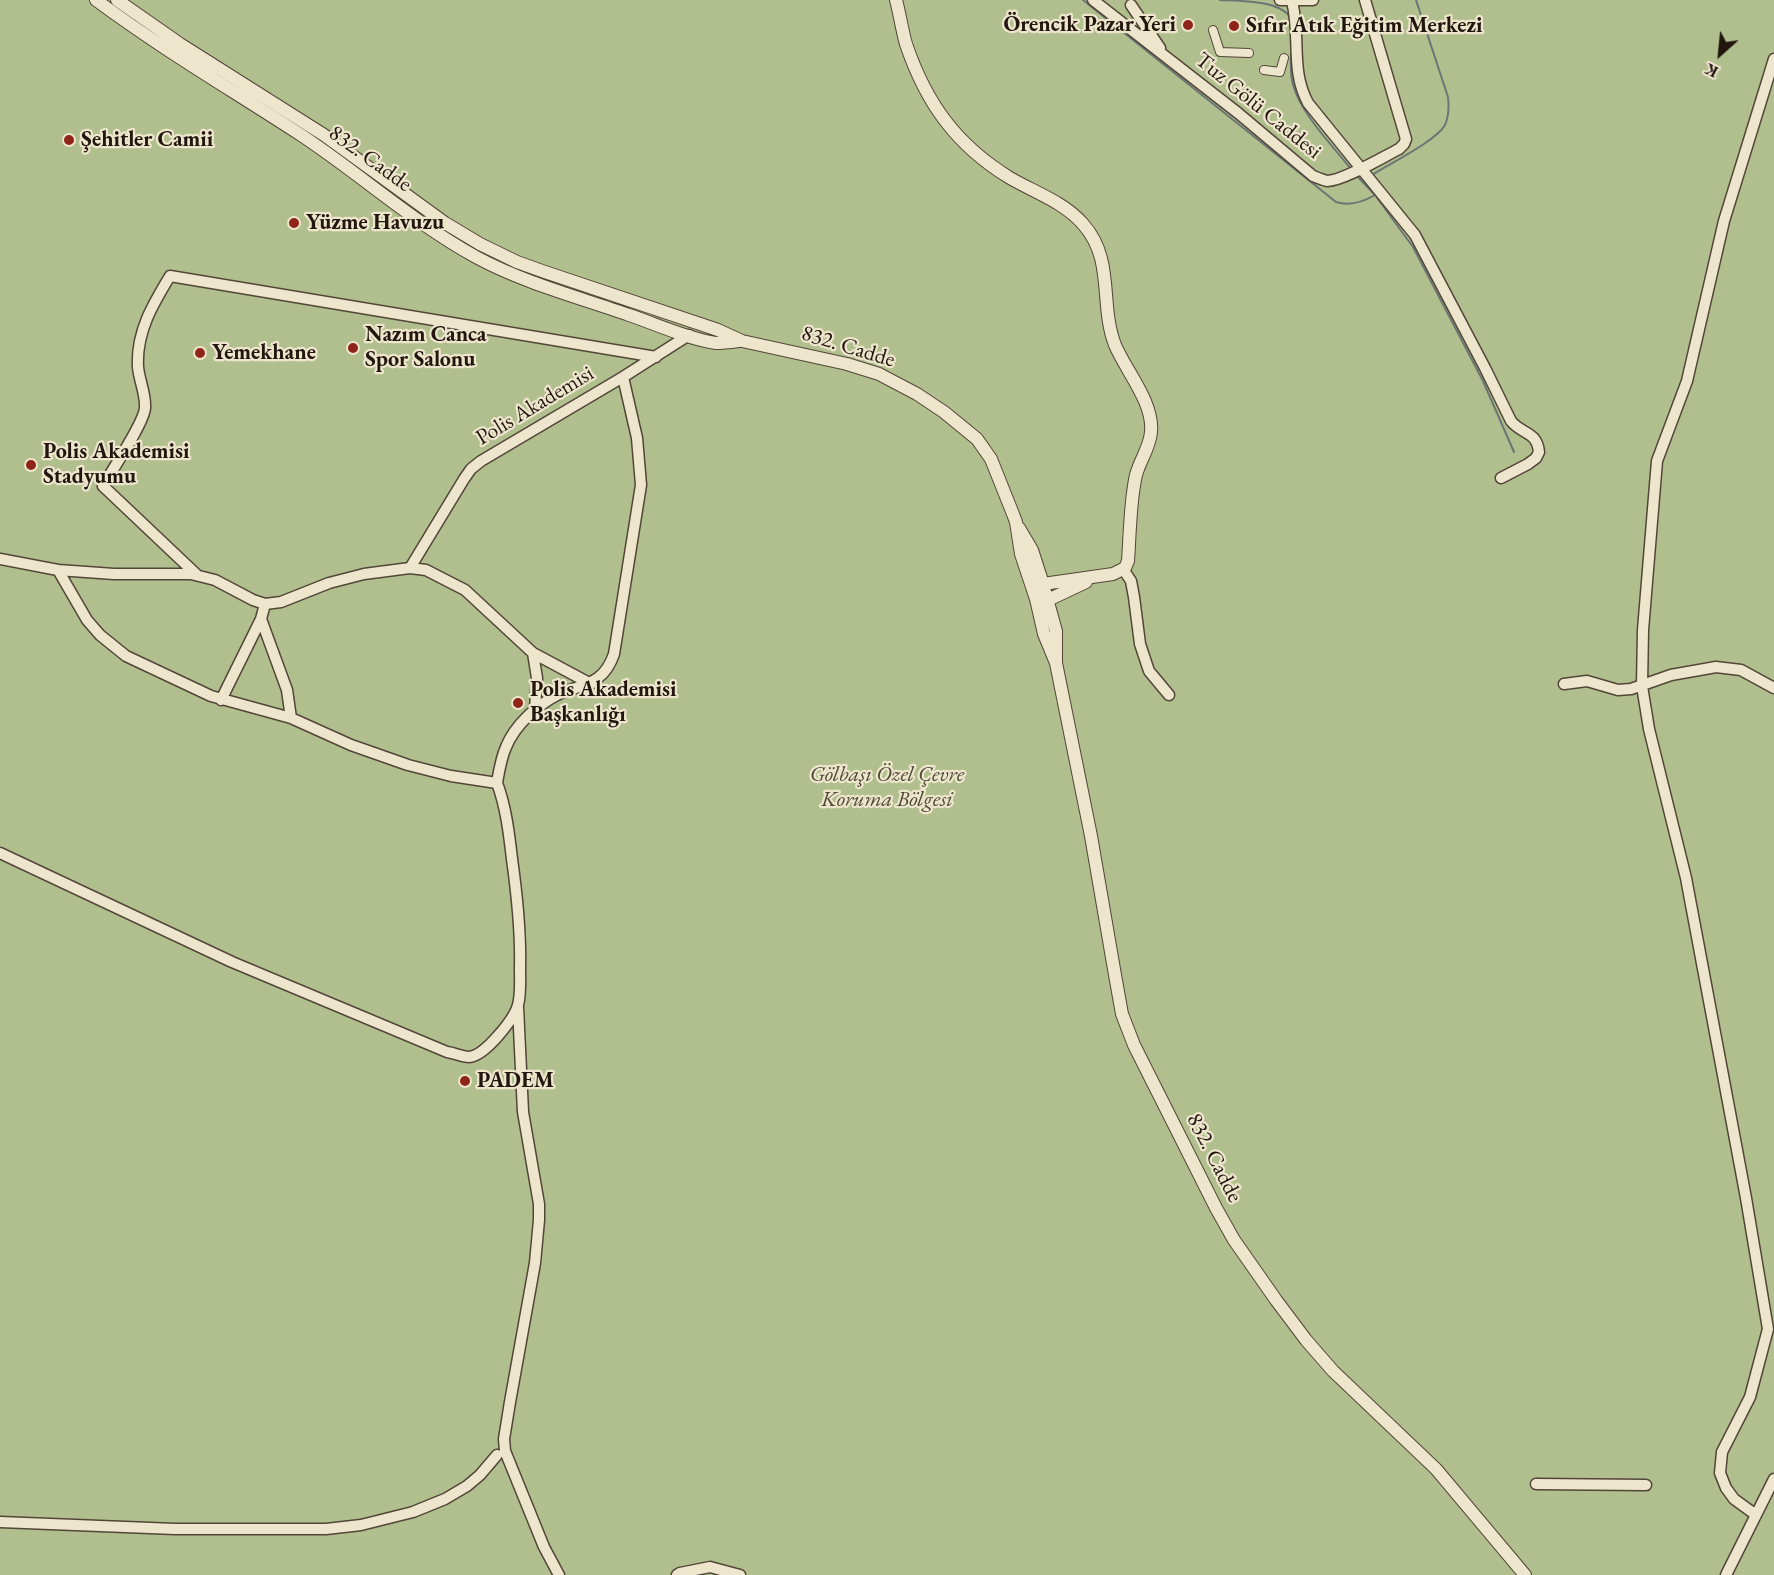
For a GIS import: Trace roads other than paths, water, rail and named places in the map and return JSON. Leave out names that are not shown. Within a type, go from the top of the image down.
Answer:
[{"type":"street","name":"832. Cadde","points":[[96,0],[180,59],[301,136],[432,229],[489,264],[554,289],[689,335],[716,343],[742,341]]},
{"type":"street","name":"832. Cadde","points":[[117,0],[180,44],[324,135],[445,224],[497,253],[545,272],[718,330],[742,341],[863,368],[917,394],[966,430],[984,448],[997,473],[1016,522],[1032,550],[1040,593],[1044,634],[1056,663],[1089,826],[1122,1014],[1134,1045],[1201,1180],[1234,1240],[1306,1340],[1359,1398],[1436,1469],[1525,1575]]},
{"type":"street","points":[[896,0],[906,43],[918,74],[934,106],[954,134],[997,170],[1073,215],[1087,229],[1098,247],[1102,260],[1111,332],[1143,398],[1151,423],[1149,443],[1136,474],[1128,561],[1123,569],[1113,574],[1040,593]]},
{"type":"street","name":"Tuz Gölü Caddesi","points":[[1093,0],[1238,113],[1313,176],[1325,181],[1360,174],[1399,149],[1406,139],[1365,0]]},
{"type":"street","points":[[1280,0],[1313,0]]},
{"type":"street","points":[[1292,1],[1296,20],[1297,75],[1300,87],[1315,113],[1360,174],[1406,223],[1422,247],[1511,421],[1514,426],[1530,434],[1537,442],[1539,452],[1533,461],[1501,478]]},
{"type":"street","points":[[1131,5],[1167,58]]},
{"type":"street","points":[[1213,30],[1220,51],[1249,53]]},
{"type":"street","points":[[1264,70],[1280,72],[1284,58]]},
{"type":"street","points":[[1756,1515],[1734,1499],[1726,1488],[1720,1473],[1722,1452],[1750,1397],[1768,1329],[1686,878],[1649,729],[1642,686],[1642,630],[1657,461],[1687,381],[1724,220],[1774,59]]},
{"type":"street","points":[[352,172],[360,161]]},
{"type":"street","points":[[197,575],[104,486],[144,414],[145,401],[139,370],[139,346],[150,310],[170,276],[656,357]]},
{"type":"street","name":"Polis Akademisi","points":[[410,568],[464,479],[480,460],[623,377],[689,335]]},
{"type":"street","points":[[559,1575],[544,1547],[505,1451],[504,1439],[533,1274],[539,1220],[537,1194],[523,1112],[518,1006],[520,947],[514,876],[506,813],[497,783],[502,758],[512,734],[519,725],[558,695],[591,684],[606,671],[611,663],[616,646],[641,492],[639,446],[623,377]]},
{"type":"street","points":[[0,558],[58,570],[114,574],[181,573],[197,575],[215,580],[265,604],[281,602],[347,578],[384,570],[410,568],[426,570],[465,590],[533,653],[591,684]]},
{"type":"street","points":[[1123,569],[1131,581],[1140,644],[1149,671],[1169,695]]},
{"type":"street","points":[[58,570],[87,620],[112,646],[126,656],[221,700],[291,718],[351,745],[408,765],[451,776],[497,783]]},
{"type":"street","points":[[221,700],[261,619],[265,604]]},
{"type":"street","points":[[261,619],[287,690],[291,718]]},
{"type":"street","points":[[533,653],[537,678],[536,710]]},
{"type":"street","points":[[1564,684],[1587,681],[1618,690],[1631,689],[1671,675],[1716,667],[1741,670],[1774,688]]},
{"type":"street","points":[[0,853],[232,962],[447,1052],[468,1057],[477,1055],[486,1049],[498,1035],[518,1006]]},
{"type":"street","points":[[0,1522],[175,1529],[326,1529],[361,1525],[413,1512],[445,1499],[480,1475],[497,1455]]},
{"type":"street","points":[[1726,1575],[1774,1479]]},
{"type":"street","points":[[1536,1484],[1646,1485]]},
{"type":"street","points":[[677,1575],[710,1567],[740,1575]]},
{"type":"waterway","points":[[1083,0],[1336,202],[1356,203],[1375,195]]},
{"type":"waterway","points":[[1220,0],[1268,4],[1284,11],[1290,17]]},
{"type":"waterway","points":[[1372,175],[1432,138],[1445,125],[1447,118],[1448,97],[1416,0]]},
{"type":"waterway","points":[[1291,53],[1291,77],[1297,96],[1318,129],[1351,169]]},
{"type":"waterway","points":[[1357,176],[1375,195],[1413,247],[1483,381],[1514,452]]},
{"type":"place","name":"Örencik Pazar Yeri","points":[[1188,25]]},
{"type":"place","name":"Sıfır Atık Eğitim Merkezi","points":[[1234,26]]},
{"type":"place","name":"Şehitler Camii","points":[[69,140]]},
{"type":"place","name":"Yüzme Havuzu","points":[[294,223]]},
{"type":"place","name":"Nazım Canca Spor Salonu","points":[[353,348]]},
{"type":"place","name":"Yemekhane","points":[[200,353]]},
{"type":"place","name":"Polis Akademisi Stadyumu","points":[[31,465]]},
{"type":"place","name":"Polis Akademisi Başkanlığı","points":[[518,703]]},
{"type":"place","name":"PADEM","points":[[465,1081]]},
{"type":"park label","name":"Gölbaşı Özel Çevre Koruma Bölgesi","points":[[887,788]]}]
